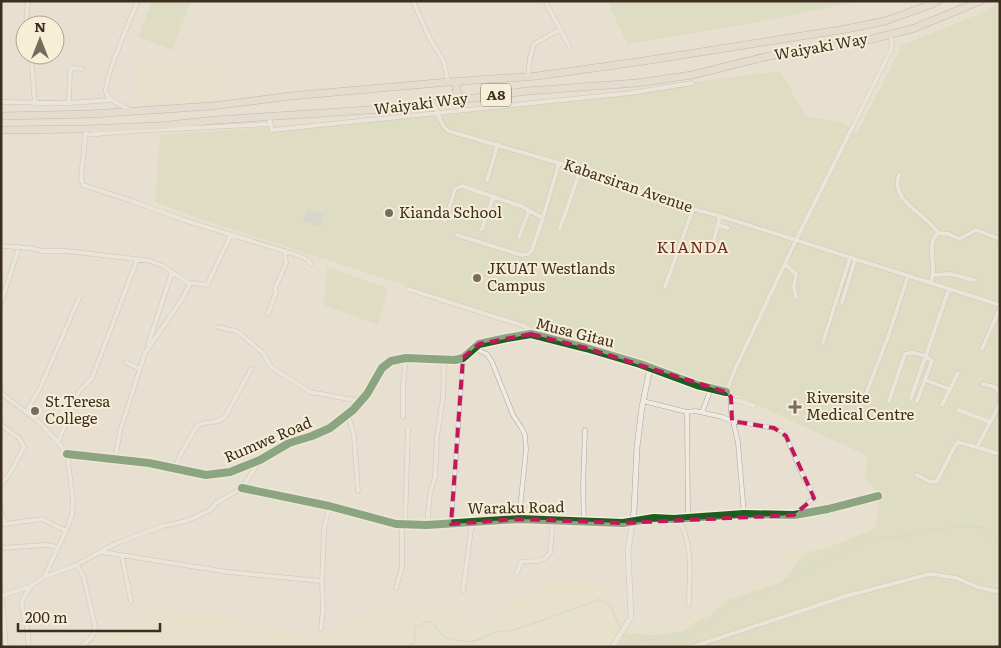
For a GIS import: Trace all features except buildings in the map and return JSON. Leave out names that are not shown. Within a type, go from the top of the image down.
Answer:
[{"type":"highway","name":"Waiyaki Way","points":[[1,116],[91,114],[212,106],[291,96],[530,76],[634,62],[885,21],[938,1]]},
{"type":"highway","name":"Waiyaki Way","points":[[1,130],[85,132],[216,120],[270,121],[399,108],[533,90],[637,83],[692,75],[769,56],[868,40],[915,28],[980,1]]},
{"type":"highway","points":[[530,76],[528,85],[533,90]]},
{"type":"highway","points":[[459,81],[456,87],[457,93],[463,99]]},
{"type":"street","points":[[27,15],[28,1]]},
{"type":"street","points":[[132,111],[111,100],[106,94],[108,76],[138,1]]},
{"type":"street","points":[[413,1],[430,39],[444,62],[448,82]]},
{"type":"street","points":[[545,1],[569,46]]},
{"type":"street","points":[[530,76],[530,58],[534,44],[559,30]]},
{"type":"street","points":[[744,514],[738,443],[731,412],[731,400],[726,392],[796,240],[892,48],[891,34]]},
{"type":"street","points":[[32,65],[35,104]]},
{"type":"street","points":[[69,103],[70,70],[73,68],[82,69]]},
{"type":"street","points":[[270,121],[272,130],[436,112],[630,94],[692,83]]},
{"type":"street","points":[[1,102],[35,104],[111,100]]},
{"type":"street","points":[[434,103],[436,112]]},
{"type":"street","name":"Kabarsiran Avenue","points":[[436,112],[440,116],[442,125],[448,131],[468,138],[498,144],[559,163],[693,209],[1000,306]]},
{"type":"street","points":[[85,132],[81,178],[83,185],[285,252],[308,260],[311,264]]},
{"type":"street","points":[[487,180],[498,144]]},
{"type":"street","points":[[457,235],[524,256],[532,250],[559,163]]},
{"type":"street","points":[[560,228],[580,171]]},
{"type":"street","points":[[899,175],[897,186],[902,197],[938,233]]},
{"type":"street","points":[[445,221],[454,192],[458,187],[462,186],[520,206],[543,218]]},
{"type":"street","points":[[482,229],[493,198]]},
{"type":"street","points":[[666,287],[693,209]]},
{"type":"street","points":[[519,237],[529,211]]},
{"type":"street","points":[[712,248],[720,216]]},
{"type":"street","points":[[718,225],[728,228]]},
{"type":"street","points":[[938,233],[948,234],[959,240],[976,230],[1000,239]]},
{"type":"street","points":[[930,283],[934,269],[931,246],[938,233]]},
{"type":"street","points":[[1,246],[43,251],[66,251],[150,261],[163,266],[190,284],[207,285],[231,235]]},
{"type":"street","points":[[1,303],[19,247]]},
{"type":"street","points":[[268,314],[276,292],[275,288],[286,264],[285,252]]},
{"type":"street","points":[[842,302],[853,259]]},
{"type":"street","points":[[824,342],[853,259]]},
{"type":"street","points":[[58,442],[79,391],[92,378],[137,260]]},
{"type":"street","points":[[785,264],[796,274],[794,287],[796,297]]},
{"type":"street","points":[[114,460],[120,431],[139,369],[172,272]]},
{"type":"street","points":[[933,275],[950,274],[974,280]]},
{"type":"street","points":[[866,394],[889,334],[908,276]]},
{"type":"street","points":[[147,349],[163,328],[190,284]]},
{"type":"street","points":[[408,289],[524,326],[542,336]]},
{"type":"street","points":[[910,398],[950,289]]},
{"type":"street","points":[[26,412],[40,388],[80,296]]},
{"type":"street","points":[[982,348],[1000,306]]},
{"type":"street","points":[[218,327],[236,331],[242,335],[263,353],[271,368],[310,392],[360,401],[367,394],[382,368],[391,361],[406,358],[444,360],[463,358],[451,524]]},
{"type":"street","name":"Musa Gitau","points":[[463,358],[473,348],[490,341],[531,334],[726,392]]},
{"type":"street","points":[[473,348],[487,354],[492,362],[513,415],[522,427],[525,435],[526,450],[519,519]]},
{"type":"street","points":[[888,401],[905,354],[912,352],[926,357],[932,362],[917,401]]},
{"type":"street","points":[[403,417],[403,386],[406,358]]},
{"type":"street","points":[[427,525],[430,493],[435,477],[437,438],[443,398],[444,360]]},
{"type":"street","points":[[126,362],[139,369]]},
{"type":"street","points":[[612,647],[631,617],[628,551],[643,401],[650,368]]},
{"type":"street","points":[[175,468],[180,455],[197,426],[201,423],[218,422],[225,417],[251,369]]},
{"type":"street","points":[[942,405],[958,373]]},
{"type":"street","points":[[925,380],[950,389]]},
{"type":"street","points":[[983,384],[995,387],[1000,393]]},
{"type":"street","points":[[702,412],[711,389]]},
{"type":"street","points":[[1,393],[38,421],[67,454],[73,500],[72,515],[44,576]]},
{"type":"street","points":[[731,400],[754,406]]},
{"type":"street","name":"Rumwe Road","points":[[67,454],[149,463],[206,475],[220,474],[260,460],[289,443],[325,430],[348,415],[360,401]]},
{"type":"street","points":[[643,401],[687,412],[702,412],[733,421],[774,428],[784,432],[803,476],[814,493],[814,498],[811,502],[794,515]]},
{"type":"street","points":[[977,447],[1000,404]]},
{"type":"street","points":[[958,410],[989,423]]},
{"type":"street","points":[[687,412],[688,517]]},
{"type":"street","points":[[348,415],[354,436],[358,491]]},
{"type":"street","points":[[1,426],[19,438],[24,447],[14,467],[1,485]]},
{"type":"street","points":[[396,588],[402,568],[402,530],[405,525],[408,429]]},
{"type":"street","points":[[584,521],[585,430]]},
{"type":"street","points":[[917,475],[936,482],[956,443],[961,442],[1000,454]]},
{"type":"street","points":[[6,647],[2,596],[31,586],[44,576],[77,564],[117,543],[163,526],[187,521],[202,514],[216,503],[242,488],[260,460]]},
{"type":"street","name":"Waraku Road","points":[[242,488],[329,506],[386,522],[405,525],[519,519],[623,523],[654,518],[674,519],[744,514],[794,515],[828,509],[878,496]]},
{"type":"street","points":[[320,628],[323,610],[324,530],[329,506]]},
{"type":"street","points":[[1,512],[5,524],[42,519],[66,531]]},
{"type":"street","points":[[674,519],[676,524],[682,526],[685,533],[688,550],[689,604]]},
{"type":"street","points":[[517,573],[521,562],[542,561],[548,557],[553,520]]},
{"type":"street","points":[[463,591],[472,522]]},
{"type":"street","points":[[1,548],[46,545],[57,547]]},
{"type":"street","points":[[102,552],[122,557],[228,572],[286,576],[322,581]]},
{"type":"street","points":[[122,557],[132,601]]},
{"type":"street","points":[[77,564],[84,578],[95,627],[92,637],[81,647]]},
{"type":"street","points":[[692,647],[846,596],[930,574],[957,578],[977,587],[1000,592]]},
{"type":"street","points":[[29,647],[27,627],[21,605],[31,586]]},
{"type":"highlighted area","points":[[531,334],[586,348],[726,392],[731,397],[732,421],[774,428],[786,436],[814,498],[794,515],[623,523],[519,519],[451,524],[463,358],[479,344]]},
{"type":"shaded area","points":[[221,61],[222,98],[138,101],[137,66]]},
{"type":"shaded area","points":[[307,209],[324,215],[320,227],[303,221]]},
{"type":"shaded area","points":[[946,484],[1000,587],[679,647],[88,647],[103,631],[133,630],[156,608],[197,615],[226,615],[269,628],[319,638],[367,613],[395,605],[458,614],[463,630],[498,615],[523,595],[556,579],[600,584],[633,627],[680,624],[717,607],[746,589],[785,575],[784,554],[853,534],[870,512]]},
{"type":"green space","points":[[152,1],[191,1],[172,50],[138,37]]},
{"type":"green space","points":[[607,1],[863,1],[744,25],[627,44]]},
{"type":"green space","points":[[1000,1],[1000,647],[617,647],[626,633],[654,635],[684,631],[695,622],[708,617],[727,600],[782,582],[805,553],[827,548],[875,529],[878,519],[879,494],[866,479],[868,460],[865,455],[714,385],[197,218],[155,202],[160,135],[450,113],[780,71],[806,116],[842,122],[857,134],[902,45],[979,14]]},
{"type":"green space","points":[[327,267],[388,288],[378,325],[324,305]]},
{"type":"waterway","points":[[624,634],[637,643],[658,639],[669,644],[708,624],[731,603],[772,588],[861,544],[881,538],[899,537],[920,533],[929,529],[962,526],[984,528],[992,539],[1000,544]]},
{"type":"waterway","points":[[407,647],[415,642],[415,627],[428,621],[433,623],[446,638],[469,642],[497,631],[506,632],[535,623],[600,599],[611,607],[621,631]]},
{"type":"cycle path","points":[[67,454],[149,463],[206,475],[230,472],[260,460],[289,443],[330,428],[353,410],[367,394],[382,368],[391,361],[406,358],[455,360],[463,358],[479,344],[531,334],[640,364],[697,385],[726,392]]},
{"type":"cycle path","points":[[242,488],[329,506],[396,524],[427,525],[519,519],[623,523],[654,518],[674,519],[744,514],[794,515],[828,509],[878,496]]},
{"type":"place","name":"Kianda School","points":[[389,213]]},
{"type":"place","name":"JKUAT Westlands Campus","points":[[477,278]]},
{"type":"place","name":"Riversite Medical Centre","points":[[795,407]]},
{"type":"place","name":"St.Teresa College","points":[[35,411]]},
{"type":"district","name":"KIANDA","points":[[693,247]]}]
